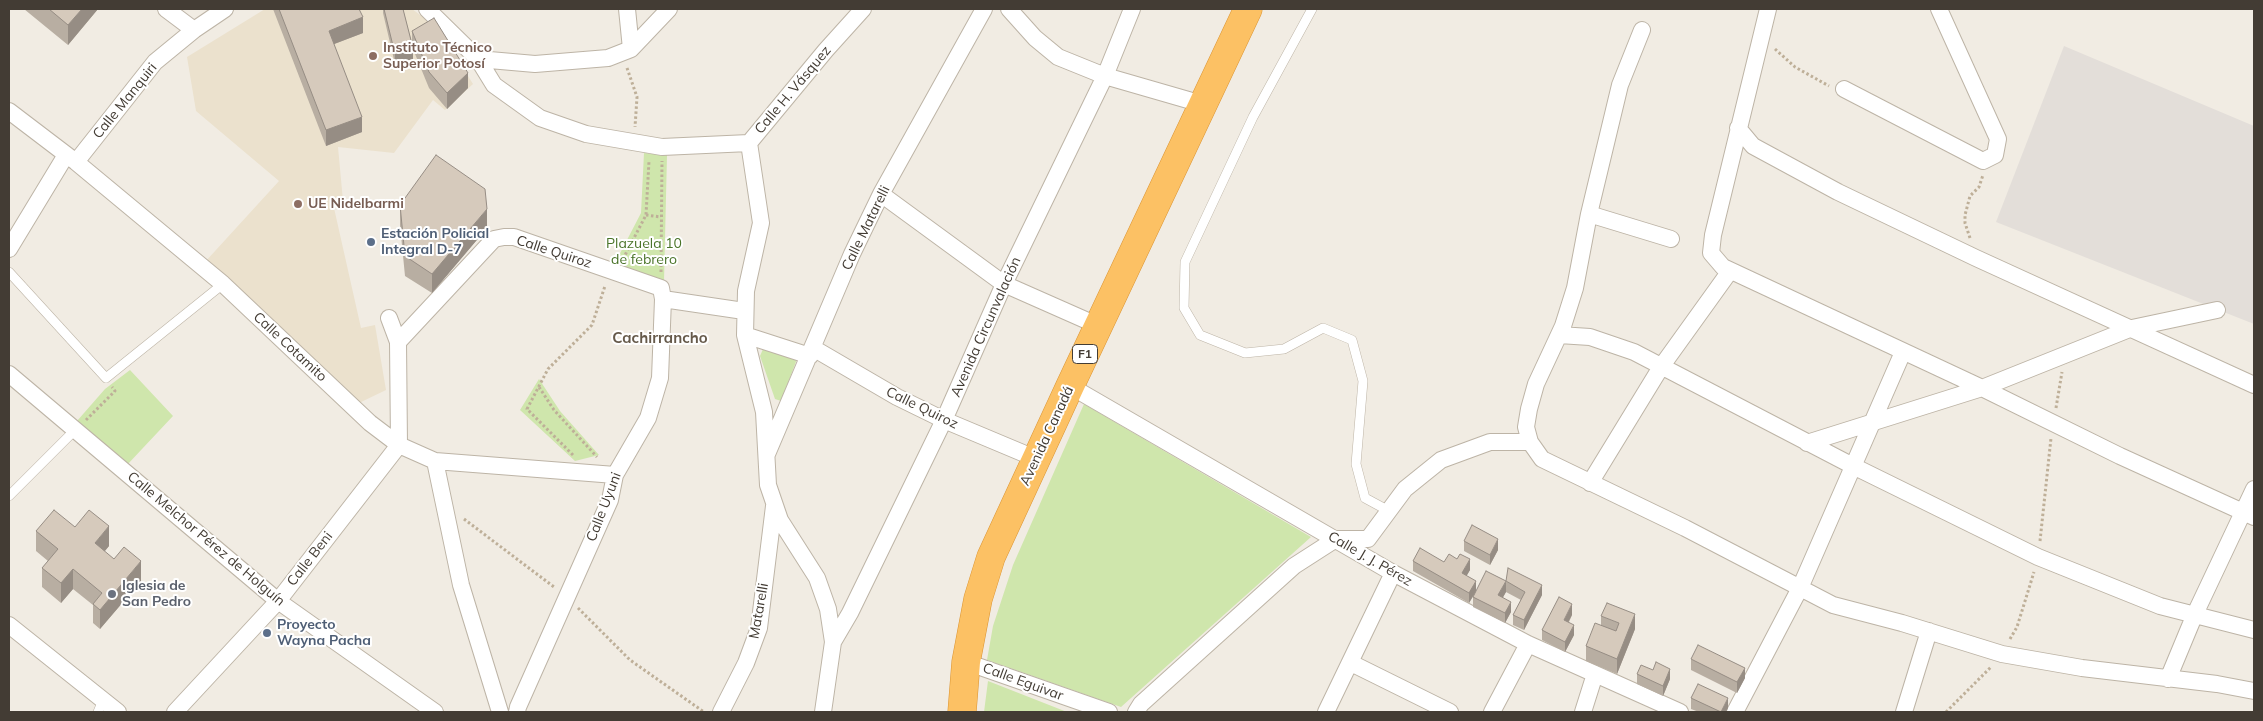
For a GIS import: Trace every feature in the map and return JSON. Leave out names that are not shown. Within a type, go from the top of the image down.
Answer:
[{"type":"highway","name":"Avenida Canadá","points":[[962,712],[966,662],[978,599],[991,558],[1248,9]]},
{"type":"street","points":[[166,9],[194,30]]},
{"type":"street","name":"Calle Manquiri","points":[[9,249],[71,159],[155,62],[194,30],[225,9]]},
{"type":"street","points":[[626,51],[628,9]]},
{"type":"street","points":[[478,59],[535,64],[608,58],[626,51],[669,9]]},
{"type":"street","name":"Calle H. Vásquez","points":[[833,642],[828,609],[817,578],[780,520],[768,485],[764,412],[745,335],[744,311],[761,223],[749,143],[826,50],[863,9]]},
{"type":"street","name":"Calle Matarelli","points":[[766,456],[837,287],[881,194],[984,9]]},
{"type":"street","points":[[1009,9],[1035,38],[1058,57],[1105,76],[1202,104]]},
{"type":"street","name":"Avenida Circunvalación","points":[[833,642],[850,613],[944,420],[1004,284],[1105,76],[1132,9]]},
{"type":"street","points":[[1768,9],[1758,40],[1713,235],[1711,253],[1722,267],[1982,388],[2120,456],[2249,514]]},
{"type":"street","points":[[1844,89],[1983,161],[1995,155],[1998,139],[1939,9]]},
{"type":"street","points":[[435,11],[478,59],[494,85],[540,118],[586,134],[648,145],[749,143]]},
{"type":"street","points":[[1642,30],[1620,86],[1589,214],[1575,288],[1559,335],[1536,384],[1529,408],[1526,427],[1530,442],[1542,460],[1685,528],[1833,605],[2002,654],[2168,679],[2217,684],[2254,691]]},
{"type":"street","name":"Calle Cotamito","points":[[9,111],[71,159],[223,284],[370,423],[399,445],[435,461],[615,475]]},
{"type":"street","points":[[1738,128],[1753,146],[1838,192],[1976,258],[2254,385]]},
{"type":"street","points":[[881,194],[1004,284],[1099,326]]},
{"type":"street","points":[[1589,214],[1671,239]]},
{"type":"street","name":"Calle Quiroz","points":[[398,342],[494,239],[504,237],[514,238],[616,273],[662,293],[744,311]]},
{"type":"street","points":[[1590,483],[1662,367],[1730,271]]},
{"type":"street","name":"Calle Uyuni","points":[[517,712],[610,500],[615,475],[648,418],[660,378],[662,293]]},
{"type":"street","points":[[1806,443],[1982,388],[2132,328],[2217,310]]},
{"type":"street","points":[[390,318],[398,342],[399,445]]},
{"type":"street","name":"Calle Quiroz","points":[[745,335],[811,352],[944,420],[1036,459]]},
{"type":"street","points":[[1559,335],[1590,337],[1634,352],[1806,443],[2038,557],[2160,606],[2254,630]]},
{"type":"street","points":[[1734,712],[1800,588],[1903,352]]},
{"type":"street","name":"Calle Melchor Pérez de Holguín","points":[[9,374],[278,601],[435,712]]},
{"type":"street","name":"Calle J. J. Pérez","points":[[1070,386],[1393,573],[1528,644],[1680,712]]},
{"type":"street","points":[[1136,712],[1141,704],[1294,566],[1336,539],[1368,539],[1405,489],[1442,460],[1490,442],[1530,442]]},
{"type":"street","name":"Calle Beni","points":[[175,712],[278,601],[399,445]]},
{"type":"street","points":[[435,461],[462,585],[500,712]]},
{"type":"street","points":[[2168,679],[2195,614],[2249,514],[2254,489]]},
{"type":"street","name":"Matarelli","points":[[721,712],[746,663],[758,628],[774,502]]},
{"type":"street","points":[[1326,712],[1393,573]]},
{"type":"street","points":[[9,625],[101,706],[118,712]]},
{"type":"street","points":[[1904,712],[1929,632]]},
{"type":"street","points":[[823,712],[833,642]]},
{"type":"street","points":[[1492,712],[1528,644]]},
{"type":"street","name":"Calle Eguivar","points":[[966,662],[1109,712]]},
{"type":"street","points":[[1351,663],[1450,712]]},
{"type":"street","points":[[1582,712],[1595,674]]},
{"type":"lane","points":[[1312,9],[1253,117],[1185,262],[1184,308],[1200,335],[1245,353],[1284,349],[1323,328],[1352,340],[1363,381],[1356,464],[1365,498],[1389,511]]},
{"type":"lane","points":[[9,272],[106,378],[223,284]]},
{"type":"lane","points":[[9,496],[76,429]]},
{"type":"path","points":[[1758,40],[1770,44],[1795,67],[1824,85],[1844,89]]},
{"type":"path","points":[[626,51],[648,145],[662,217],[662,293]]},
{"type":"path","points":[[591,473],[527,409],[548,369],[592,325],[607,279],[616,273],[646,215],[648,145]]},
{"type":"path","points":[[1976,258],[1964,215],[1970,196],[1979,187],[1983,175],[1983,161]]},
{"type":"path","points":[[646,215],[662,217]]},
{"type":"path","points":[[76,429],[115,391],[106,378]]},
{"type":"path","points":[[539,387],[554,410],[585,446],[615,475]]},
{"type":"shaded area","name":"UE Nidelbarmi","points":[[265,9],[412,9],[438,28],[473,84],[445,110],[433,100],[394,153],[338,147],[343,201],[334,208],[361,328],[375,325],[386,390],[359,403],[205,262],[279,181],[196,111],[187,57]]},
{"type":"shaded area","points":[[2064,46],[2254,126],[2254,324],[1996,222]]},
{"type":"green space","name":"Plazuela 10 de febrero","points":[[644,153],[667,155],[664,281],[615,263],[641,213]]},
{"type":"green space","points":[[763,349],[797,359],[781,401],[775,399],[760,356]]},
{"type":"green space","points":[[130,370],[173,416],[127,465],[77,421],[105,389]]},
{"type":"green space","points":[[539,379],[560,411],[599,455],[575,461],[520,410]]},
{"type":"green space","points":[[1084,404],[1311,537],[1121,707],[987,660],[993,626],[1013,565]]},
{"type":"green space","points":[[988,681],[1067,712],[984,712]]},
{"type":"building","points":[[49,9],[82,9],[68,25]]},
{"type":"building","points":[[279,9],[359,9],[363,17],[329,31],[362,117],[326,130]]},
{"type":"building","points":[[384,9],[403,9],[413,48],[395,54]]},
{"type":"building","points":[[434,18],[468,73],[447,93],[429,72],[412,31]]},
{"type":"building","points":[[436,155],[485,189],[487,209],[432,274],[405,256],[400,205]]},
{"type":"building","points":[[54,510],[75,527],[89,510],[109,526],[95,543],[114,559],[124,547],[141,561],[100,610],[93,604],[102,593],[73,569],[61,583],[42,568],[58,549],[36,531]]},
{"type":"building","points":[[1472,525],[1498,539],[1490,555],[1464,541]]},
{"type":"building","points":[[1420,548],[1444,562],[1449,554],[1457,559],[1460,554],[1470,559],[1462,573],[1476,581],[1469,593],[1413,561]]},
{"type":"building","points":[[1508,568],[1542,585],[1524,620],[1513,615],[1525,592],[1506,581]]},
{"type":"building","points":[[1486,571],[1506,581],[1498,595],[1511,602],[1505,613],[1473,597]]},
{"type":"building","points":[[1559,597],[1572,604],[1564,620],[1574,625],[1565,642],[1542,630]]},
{"type":"building","points":[[1607,603],[1635,614],[1617,659],[1586,646],[1595,623],[1616,631],[1619,623],[1601,616]]},
{"type":"building","points":[[1698,645],[1745,668],[1737,682],[1691,659]]},
{"type":"building","points":[[1656,662],[1670,669],[1663,686],[1637,674],[1641,665],[1653,670]]},
{"type":"building","points":[[1698,684],[1728,698],[1721,712],[1691,698]]},
{"type":"place","name":"Instituto Técnico Superior Potosí","points":[[373,56]]},
{"type":"place","name":"UE Nidelbarmi","points":[[298,204]]},
{"type":"place","name":"Estación Policial Integral D-7","points":[[371,242]]},
{"type":"place","name":"Iglesia de San Pedro","points":[[112,594]]},
{"type":"place","name":"Proyecto Wayna Pacha","points":[[267,633]]},
{"type":"district","name":"Cachirrancho","points":[[660,338]]}]
